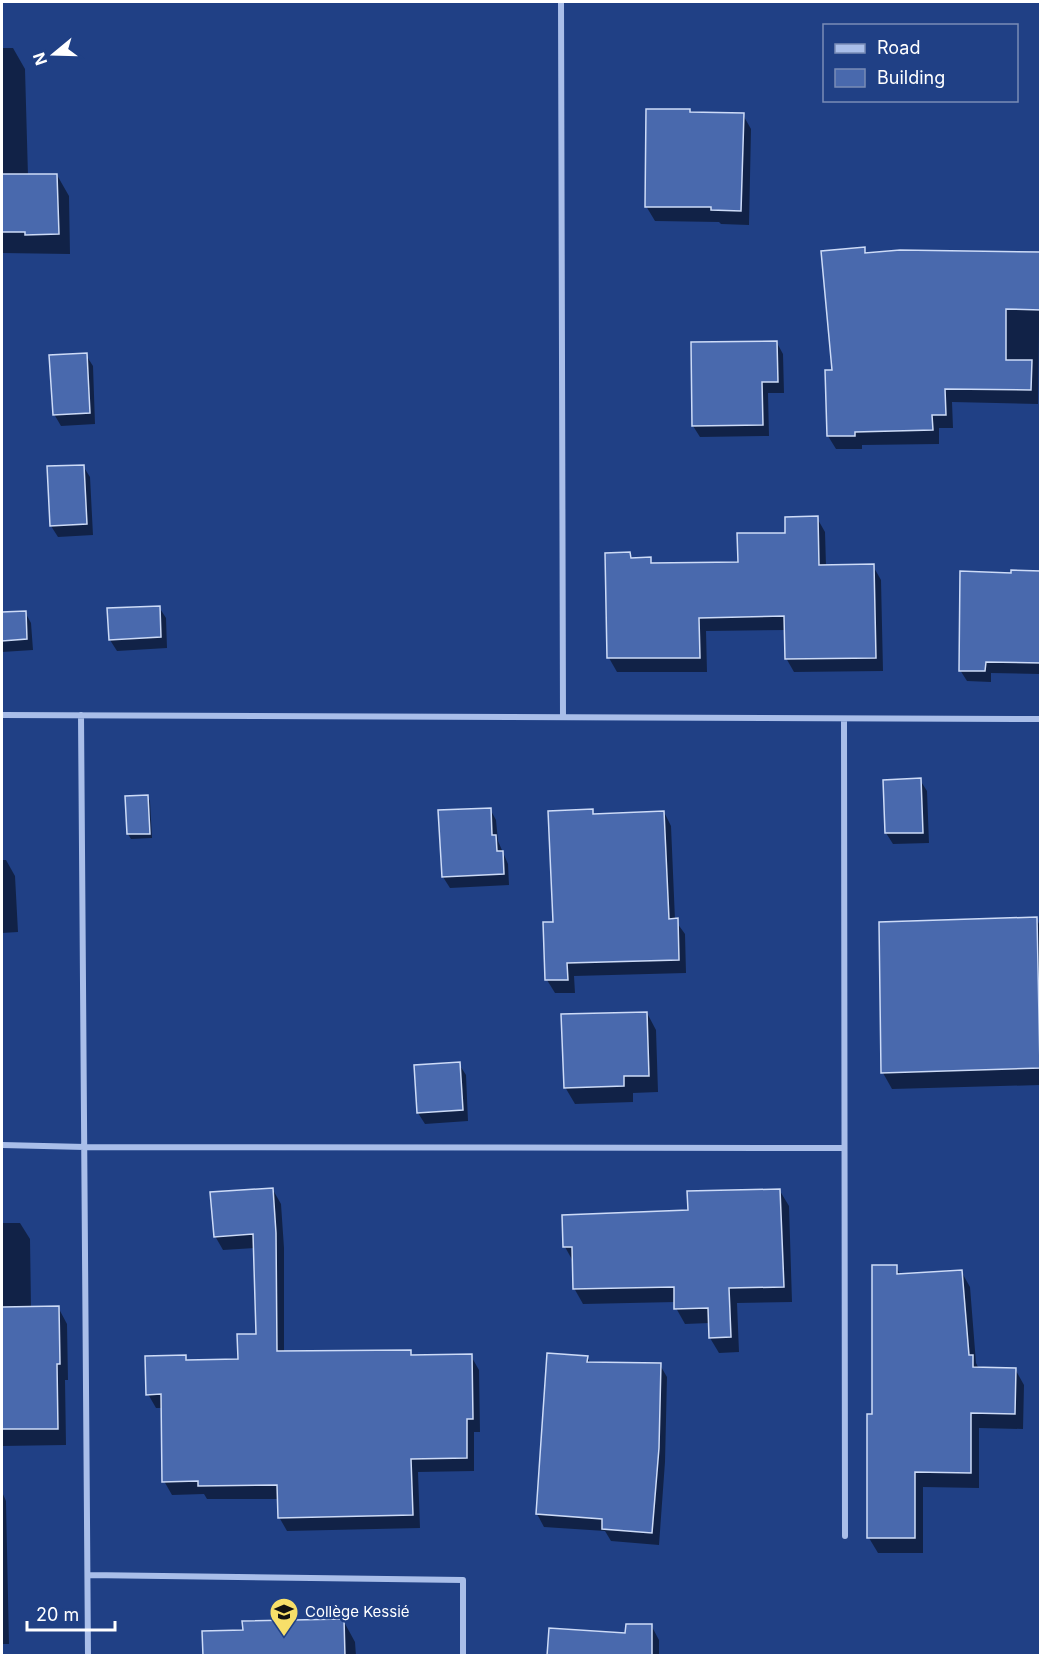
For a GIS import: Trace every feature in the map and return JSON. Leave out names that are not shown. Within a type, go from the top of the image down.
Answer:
[{"type":"street","points":[[561,2],[563,717]]},
{"type":"street","points":[[2,715],[1041,719]]},
{"type":"street","points":[[81,715],[88,1656]]},
{"type":"street","points":[[844,718],[845,1536]]},
{"type":"street","points":[[2,1145],[844,1148]]},
{"type":"street","points":[[87,1575],[462,1580],[463,1656]]},
{"type":"building","points":[[646,109],[744,113],[741,211],[711,210],[711,207],[645,207]]},
{"type":"building","points":[[2,174],[57,174],[59,234],[25,235],[25,232],[2,232]]},
{"type":"building","points":[[865,247],[865,253],[900,250],[1041,252],[1041,310],[1006,309],[1006,360],[1032,360],[1031,390],[945,389],[946,415],[932,415],[933,430],[855,432],[855,436],[827,436],[825,370],[832,370],[821,251]]},
{"type":"building","points":[[777,341],[778,382],[762,382],[763,425],[692,426],[691,342]]},
{"type":"building","points":[[87,353],[90,413],[53,415],[49,355]]},
{"type":"building","points":[[84,465],[87,524],[50,526],[47,466]]},
{"type":"building","points":[[818,516],[819,565],[874,564],[876,658],[785,659],[784,616],[699,618],[700,658],[607,658],[605,553],[630,552],[631,558],[651,557],[651,563],[738,562],[737,533],[785,533],[785,517]]},
{"type":"building","points":[[1011,570],[1041,571],[1041,663],[986,662],[985,671],[959,671],[960,571],[1011,573]]},
{"type":"building","points":[[160,606],[161,637],[109,640],[107,608]]},
{"type":"building","points":[[26,611],[27,639],[2,641],[2,612]]},
{"type":"building","points":[[921,778],[923,833],[885,833],[883,780]]},
{"type":"building","points":[[148,795],[150,834],[127,834],[125,796]]},
{"type":"building","points":[[491,808],[492,835],[496,835],[497,851],[503,851],[504,874],[442,877],[438,810]]},
{"type":"building","points":[[593,809],[593,814],[664,811],[669,919],[678,918],[679,960],[567,963],[568,980],[545,980],[543,922],[553,922],[548,811]]},
{"type":"building","points":[[1037,917],[1040,1068],[881,1073],[879,922]]},
{"type":"building","points":[[647,1012],[649,1076],[624,1076],[624,1086],[564,1088],[561,1014]]},
{"type":"building","points":[[460,1062],[463,1110],[417,1113],[414,1065]]},
{"type":"building","points":[[273,1188],[276,1233],[277,1351],[411,1350],[411,1355],[472,1354],[473,1419],[467,1419],[467,1458],[411,1459],[413,1515],[278,1518],[277,1485],[198,1486],[198,1481],[162,1482],[161,1394],[146,1395],[145,1356],[186,1355],[186,1360],[238,1359],[237,1334],[256,1334],[253,1234],[214,1237],[210,1192]]},
{"type":"building","points":[[780,1189],[784,1287],[729,1288],[731,1337],[709,1338],[708,1308],[674,1309],[674,1287],[573,1289],[572,1247],[563,1247],[562,1215],[688,1210],[687,1191]]},
{"type":"building","points":[[872,1265],[897,1265],[897,1274],[962,1270],[969,1355],[973,1355],[973,1367],[1016,1368],[1015,1414],[971,1413],[971,1473],[915,1472],[915,1538],[867,1538],[867,1414],[872,1414]]},
{"type":"building","points":[[59,1306],[58,1429],[2,1429],[2,1307]]},
{"type":"building","points":[[547,1353],[588,1356],[587,1362],[661,1363],[659,1448],[652,1533],[602,1529],[602,1519],[536,1514]]},
{"type":"building","points":[[344,1619],[345,1656],[203,1656],[202,1631],[243,1630],[242,1621]]},
{"type":"building","points":[[626,1624],[652,1624],[652,1656],[547,1656],[549,1628],[625,1633]]},
{"type":"place","name":"Collège Kessié","points":[[284,1638]]}]
